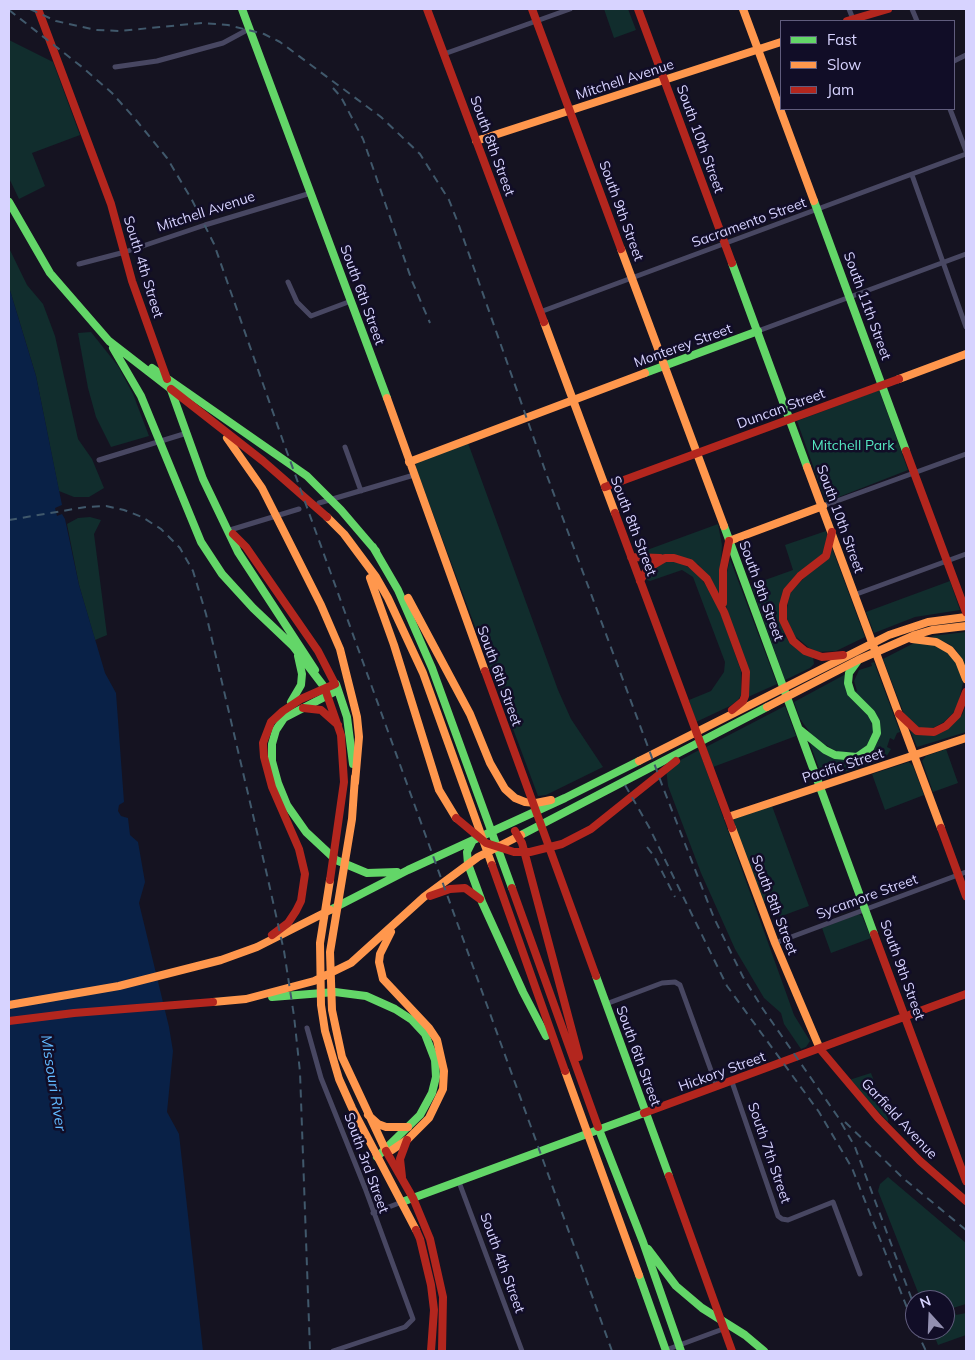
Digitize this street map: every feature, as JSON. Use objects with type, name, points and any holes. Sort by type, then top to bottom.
[{"type":"main road","name":"South 4th Street","points":[[38,9],[111,204],[132,281],[187,433],[209,491],[230,530]]},
{"type":"main road","name":"South 6th Street","points":[[242,9],[312,193],[732,1351]]},
{"type":"main road","name":"South 8th Street","points":[[427,9],[775,943],[820,1049]]},
{"type":"main road","name":"South 9th Street","points":[[532,9],[966,1182]]},
{"type":"main road","name":"South 10th Street","points":[[638,9],[914,756],[962,874],[966,896]]},
{"type":"main road","name":"South 11th Street","points":[[743,9],[780,108]]},
{"type":"main road","points":[[850,20],[888,9]]},
{"type":"main road","name":"Mitchell Avenue","points":[[476,141],[780,42]]},
{"type":"main road","name":"South 11th Street","points":[[781,110],[966,612]]},
{"type":"main road","points":[[9,201],[50,273],[109,341],[293,487],[333,524],[362,559],[388,598],[423,673],[593,1150],[661,1334],[664,1351]]},
{"type":"main road","points":[[9,201],[34,250],[69,298],[113,337],[196,400],[307,476],[341,510],[373,547],[401,586],[435,645],[499,780],[515,798],[536,803],[565,798]]},
{"type":"main road","name":"Monterey Street","points":[[409,462],[758,331]]},
{"type":"main road","points":[[109,341],[141,396],[186,512],[200,542],[222,574],[253,608],[293,646],[326,692]]},
{"type":"main road","name":"Duncan Street","points":[[605,487],[966,354]]},
{"type":"main road","points":[[196,400],[241,456],[262,488],[321,605],[340,649],[351,687],[357,717],[358,738],[352,819],[333,925],[330,981],[332,1010],[342,1057],[368,1116],[413,1198],[430,1239],[439,1268],[443,1297],[442,1351]]},
{"type":"main road","points":[[724,612],[722,581],[729,540],[823,506]]},
{"type":"main road","points":[[230,530],[246,547],[285,602],[318,651],[337,687],[348,726],[355,783]]},
{"type":"main road","points":[[230,530],[238,552],[310,659],[326,692],[338,726],[344,782],[342,807],[320,943],[321,1005],[325,1031],[339,1079],[420,1239],[428,1269],[434,1310],[431,1351]]},
{"type":"main road","points":[[832,532],[826,556],[800,576],[787,591],[783,605],[783,620],[793,641],[805,651],[830,657],[853,653]]},
{"type":"main road","points":[[373,547],[398,590],[432,668],[592,1113],[682,1351]]},
{"type":"main road","points":[[631,557],[682,560],[696,568],[712,586],[744,664],[746,690],[743,702],[713,724]]},
{"type":"main road","points":[[640,581],[648,568],[665,558]]},
{"type":"main road","points":[[362,559],[382,608],[430,764],[447,805],[456,819],[486,843],[514,852],[530,852],[552,848],[577,838],[664,769],[716,734]]},
{"type":"main road","points":[[9,1005],[119,986],[221,960],[257,947],[411,869],[565,798],[889,635],[945,619],[966,617]]},
{"type":"main road","points":[[246,998],[314,981],[351,963],[424,898],[468,864],[571,808],[858,660],[893,644],[932,630],[966,626]]},
{"type":"main road","points":[[904,640],[928,640],[944,646],[960,661],[966,679]]},
{"type":"main road","points":[[257,947],[288,923],[301,900],[304,887],[303,860],[284,807],[267,771],[263,743],[272,722],[296,697],[301,686],[301,661],[293,646]]},
{"type":"main road","points":[[799,729],[835,756],[857,757],[870,748],[876,738],[876,722],[871,712],[851,693],[848,684],[849,673],[858,660]]},
{"type":"main road","points":[[337,687],[284,718],[276,730],[272,744],[272,761],[284,807],[306,832],[336,860],[359,871],[376,874],[411,869]]},
{"type":"main road","points":[[283,711],[301,699],[326,692]]},
{"type":"main road","points":[[899,714],[916,731],[934,732],[946,726],[957,716],[966,692]]},
{"type":"main road","points":[[297,710],[308,707],[321,710],[331,717],[338,726]]},
{"type":"main road","name":"Pacific Street","points":[[728,817],[966,738]]},
{"type":"main road","points":[[506,826],[519,835],[578,1054],[583,1085]]},
{"type":"main road","points":[[472,842],[467,852],[468,864],[476,891],[523,992],[568,1080]]},
{"type":"main road","points":[[424,898],[450,888],[465,888],[476,891]]},
{"type":"main road","points":[[377,1157],[408,1139],[428,1118],[438,1103],[443,1089],[444,1071],[437,1040],[429,1028],[383,979],[379,962],[380,954],[394,926]]},
{"type":"main road","points":[[9,1022],[74,1013],[246,998],[335,992],[366,996],[395,1009],[412,1020],[425,1034],[432,1046],[436,1077],[426,1107],[386,1151]]},
{"type":"main road","name":"Hickory Street","points":[[402,1202],[732,1082],[966,994]]},
{"type":"main road","name":"Garfield Avenue","points":[[820,1049],[878,1118],[920,1161],[966,1201]]},
{"type":"main road","points":[[368,1116],[378,1124],[386,1127],[408,1127]]},
{"type":"main road","points":[[402,1177],[400,1159],[408,1139]]},
{"type":"main road","points":[[642,1242],[676,1286],[702,1308],[745,1335],[764,1351]]},
{"type":"street","points":[[444,54],[570,9]]},
{"type":"street","points":[[849,9],[850,20]]},
{"type":"street","points":[[115,67],[157,62],[223,43],[250,29]]},
{"type":"street","points":[[950,110],[966,153]]},
{"type":"street","name":"Sacramento Street","points":[[540,312],[912,175],[966,153]]},
{"type":"street","points":[[912,175],[966,327]]},
{"type":"street","name":"Mitchell Avenue","points":[[79,264],[125,252],[205,225],[312,193]]},
{"type":"street","name":"Monterey Street","points":[[758,331],[966,254]]},
{"type":"street","points":[[288,282],[296,302],[311,316],[351,301]]},
{"type":"street","points":[[99,460],[187,433]]},
{"type":"street","points":[[345,447],[361,491]]},
{"type":"street","points":[[823,506],[966,454]]},
{"type":"street","points":[[319,503],[414,476]]},
{"type":"street","points":[[230,530],[299,509]]},
{"type":"street","points":[[854,595],[966,554]]},
{"type":"street","name":"Sycamore Street","points":[[775,943],[962,874]]},
{"type":"street","points":[[606,1004],[667,982],[676,982],[685,993],[717,1087]]},
{"type":"street","name":"South 3rd Street","points":[[307,1028],[321,1078],[409,1304],[413,1319],[405,1327],[333,1351]]},
{"type":"street","name":"South 7th Street","points":[[732,1082],[778,1216],[788,1220],[833,1202],[860,1274]]},
{"type":"street","name":"South 4th Street","points":[[459,1182],[522,1351]]},
{"type":"street","name":"Hickory Street","points":[[373,1213],[402,1202]]},
{"type":"street","points":[[664,1351],[724,1329]]},
{"type":"green space","points":[[604,9],[628,9],[636,30],[614,38]]},
{"type":"green space","points":[[9,40],[53,62],[80,135],[32,153],[45,186],[19,199],[9,178]]},
{"type":"green space","points":[[9,248],[27,285],[43,304],[55,336],[78,439],[92,459],[104,488],[89,497],[74,497],[59,491],[36,376],[9,287]]},
{"type":"green space","points":[[91,332],[118,366],[133,394],[149,436],[111,447],[96,417],[88,388],[78,333]]},
{"type":"green space","name":"Mitchell Park","points":[[879,390],[908,470],[826,502],[797,421]]},
{"type":"green space","points":[[468,443],[558,690],[571,719],[603,767],[546,795],[538,796],[416,468],[416,464],[420,461]]},
{"type":"green space","points":[[90,517],[101,520],[94,534],[107,635],[95,640],[79,585],[67,524],[78,518]]},
{"type":"green space","points":[[718,524],[722,545],[719,595],[698,564],[636,554]]},
{"type":"green space","points":[[826,531],[828,539],[825,553],[795,576],[780,618],[813,657],[814,664],[810,668],[785,680],[751,585],[793,570],[785,545]]},
{"type":"green space","points":[[832,548],[865,637],[836,651],[818,652],[809,648],[793,634],[786,616],[789,594]]},
{"type":"green space","points":[[730,559],[777,684],[748,697],[725,601],[726,577]]},
{"type":"green space","points":[[662,561],[678,562],[696,571],[716,600],[741,671],[741,695],[738,700],[730,706],[696,722],[689,700],[711,691],[724,672],[725,662],[693,577],[682,570],[650,581],[647,580],[647,576]]},
{"type":"green space","points":[[950,581],[960,610],[915,617],[874,633],[866,612]]},
{"type":"green space","points":[[966,632],[966,667],[956,650],[949,644],[931,636]]},
{"type":"green space","points":[[916,642],[935,645],[954,657],[963,683],[957,709],[944,722],[933,728],[918,728],[904,714],[883,659]]},
{"type":"green space","points":[[874,662],[900,732],[897,733],[894,740],[890,738],[887,747],[891,749],[885,759],[823,779],[810,744],[859,759],[880,732],[855,692],[857,691],[854,681],[859,670],[872,666],[871,663]]},
{"type":"green space","points":[[846,674],[871,719],[874,733],[868,746],[856,753],[841,754],[814,738],[800,719],[794,702]]},
{"type":"green space","points":[[966,705],[966,732],[917,747],[910,730],[919,735],[962,715]]},
{"type":"green space","points":[[785,706],[796,736],[713,767],[706,747]]},
{"type":"green space","points":[[946,749],[958,783],[933,792],[922,761],[926,756]]},
{"type":"green space","points":[[699,750],[794,1015],[810,1041],[806,1047],[801,1049],[784,1024],[781,1013],[764,998],[735,949],[701,873],[668,786],[666,768]]},
{"type":"green space","points":[[909,762],[913,766],[924,795],[885,810],[872,774]]},
{"type":"green space","points":[[772,806],[809,906],[779,917],[772,899],[762,902],[733,822],[735,818]]},
{"type":"green space","points":[[859,914],[862,916],[871,938],[831,953],[822,928]]},
{"type":"green space","points":[[871,1073],[888,1119],[888,1122],[849,1080]]},
{"type":"green space","points":[[888,1177],[966,1243],[966,1304],[955,1307],[955,1290],[917,1290],[878,1191],[880,1184]]},
{"type":"green space","points":[[955,1313],[956,1315],[966,1313],[966,1335],[955,1339]]},
{"type":"green space","points":[[936,1340],[952,1340],[938,1345]]},
{"type":"water","name":"Missouri River","points":[[9,287],[36,376],[62,505],[55,508],[57,516],[62,514],[65,519],[79,585],[105,673],[116,693],[124,802],[119,805],[118,811],[121,816],[128,818],[130,835],[138,842],[145,882],[139,903],[173,1051],[167,1112],[179,1134],[203,1351],[9,1351]]},
{"type":"railway","points":[[30,9],[56,21],[96,30],[119,31],[202,23],[228,25],[264,34],[280,42],[381,117],[420,154],[449,200],[458,223],[546,473],[664,790],[714,918],[743,977],[838,1117],[855,1147],[908,1290]]},
{"type":"railway","points":[[9,10],[82,67],[112,93],[136,120],[167,158],[192,200],[214,244],[283,441],[612,1351]]},
{"type":"railway","points":[[333,88],[341,97],[363,139],[412,281],[430,323]]},
{"type":"railway","points":[[9,520],[86,507],[106,506],[124,510],[142,517],[161,529],[180,548],[193,571],[206,614],[267,875],[284,951],[294,1016],[300,1072],[310,1351]]},
{"type":"railway","points":[[625,785],[649,827],[727,986],[819,1112],[852,1168],[905,1303]]},
{"type":"railway","points":[[647,847],[654,856],[675,897]]},
{"type":"railway","points":[[845,1122],[903,1178],[966,1230]]},
{"type":"railway","points":[[921,1340],[926,1351]]},
{"type":"traffic: fast","points":[[242,9],[387,398]]},
{"type":"traffic: fast","points":[[814,201],[906,451]]},
{"type":"traffic: fast","points":[[9,202],[50,273],[109,341],[171,389]]},
{"type":"traffic: fast","points":[[732,263],[807,467]]},
{"type":"traffic: fast","points":[[645,373],[758,331]]},
{"type":"traffic: fast","points":[[113,348],[141,396],[201,542],[222,574],[253,608],[293,646],[325,688]]},
{"type":"traffic: fast","points":[[152,368],[307,476],[341,510],[376,551]]},
{"type":"traffic: fast","points":[[171,390],[203,479],[238,552],[315,670]]},
{"type":"traffic: fast","points":[[724,526],[874,934]]},
{"type":"traffic: fast","points":[[373,547],[398,590],[432,668],[512,888]]},
{"type":"traffic: fast","points":[[291,702],[301,685],[302,674],[298,656]]},
{"type":"traffic: fast","points":[[799,729],[825,750],[835,755],[857,757],[870,748],[877,733],[876,722],[871,713],[851,693],[848,683],[849,673],[857,662]]},
{"type":"traffic: fast","points":[[336,684],[347,717],[353,764]]},
{"type":"traffic: fast","points":[[338,690],[284,718],[276,730],[272,744],[272,761],[278,783],[287,805],[306,832],[336,860],[367,873],[397,872]]},
{"type":"traffic: fast","points":[[521,835],[767,707]]},
{"type":"traffic: fast","points":[[330,910],[408,870],[565,798],[639,761]]},
{"type":"traffic: fast","points":[[472,842],[467,852],[468,864],[482,902],[523,992],[546,1036]]},
{"type":"traffic: fast","points":[[596,976],[669,1176]]},
{"type":"traffic: fast","points":[[272,997],[335,992],[366,996],[395,1009],[412,1020],[425,1034],[435,1060],[436,1077],[432,1093],[420,1115],[377,1157]]},
{"type":"traffic: fast","points":[[402,1202],[644,1113]]},
{"type":"traffic: fast","points":[[598,1127],[643,1242],[681,1351]]},
{"type":"traffic: fast","points":[[648,1249],[676,1286],[702,1308],[745,1335],[764,1351]]},
{"type":"traffic: fast","points":[[639,1275],[666,1351]]},
{"type":"traffic: slow","points":[[743,9],[780,109]]},
{"type":"traffic: slow","points":[[476,141],[780,42]]},
{"type":"traffic: slow","points":[[780,110],[814,201]]},
{"type":"traffic: slow","points":[[621,249],[724,526]]},
{"type":"traffic: slow","points":[[544,322],[615,513]]},
{"type":"traffic: slow","points":[[899,379],[966,354]]},
{"type":"traffic: slow","points":[[409,462],[645,373]]},
{"type":"traffic: slow","points":[[387,398],[485,671]]},
{"type":"traffic: slow","points":[[227,438],[262,488],[321,605],[340,649],[357,717],[359,737],[355,783]]},
{"type":"traffic: slow","points":[[807,467],[941,828]]},
{"type":"traffic: slow","points":[[729,541],[823,506]]},
{"type":"traffic: slow","points":[[327,517],[344,534],[376,577],[388,598],[423,673],[492,865]]},
{"type":"traffic: slow","points":[[370,578],[394,645],[439,790],[456,818]]},
{"type":"traffic: slow","points":[[408,598],[470,714],[490,763],[505,789],[515,798],[525,802],[536,803],[551,800]]},
{"type":"traffic: slow","points":[[639,761],[889,635],[928,622],[966,617]]},
{"type":"traffic: slow","points":[[767,707],[858,660],[915,635],[932,630],[966,626]]},
{"type":"traffic: slow","points":[[912,639],[936,642],[950,650],[959,661],[966,679]]},
{"type":"traffic: slow","points":[[728,817],[966,738]]},
{"type":"traffic: slow","points":[[355,777],[352,819],[330,952],[332,1010],[342,1057],[386,1151]]},
{"type":"traffic: slow","points":[[732,828],[775,943],[820,1049]]},
{"type":"traffic: slow","points":[[213,1002],[246,999],[314,981],[351,963],[424,897],[478,857],[521,835]]},
{"type":"traffic: slow","points":[[330,880],[320,943],[321,1005],[325,1031],[339,1079],[352,1108],[416,1230]]},
{"type":"traffic: slow","points":[[9,1005],[119,986],[221,960],[257,947],[330,910]]},
{"type":"traffic: slow","points":[[391,932],[380,954],[379,962],[383,979],[429,1028],[437,1040],[444,1071],[443,1089],[429,1118],[408,1139],[392,1150]]},
{"type":"traffic: slow","points":[[565,1071],[639,1275]]},
{"type":"traffic: slow","points":[[368,1115],[378,1124],[386,1127],[408,1127]]},
{"type":"traffic: jam","points":[[38,9],[111,204],[132,281],[167,379]]},
{"type":"traffic: jam","points":[[427,9],[544,322]]},
{"type":"traffic: jam","points":[[532,9],[621,249]]},
{"type":"traffic: jam","points":[[638,9],[732,263]]},
{"type":"traffic: jam","points":[[850,20],[888,9]]},
{"type":"traffic: jam","points":[[605,487],[899,379]]},
{"type":"traffic: jam","points":[[171,389],[263,461],[327,517]]},
{"type":"traffic: jam","points":[[906,451],[966,612]]},
{"type":"traffic: jam","points":[[615,513],[732,828]]},
{"type":"traffic: jam","points":[[832,532],[826,556],[800,576],[787,591],[783,605],[783,620],[793,641],[805,651],[822,657],[843,655]]},
{"type":"traffic: jam","points":[[233,534],[246,547],[318,651],[335,684]]},
{"type":"traffic: jam","points":[[723,603],[723,570],[729,541]]},
{"type":"traffic: jam","points":[[631,557],[660,558]]},
{"type":"traffic: jam","points":[[640,581],[648,568],[665,558],[674,558],[690,563],[707,579],[724,612],[746,672],[745,696],[743,701],[732,710]]},
{"type":"traffic: jam","points":[[485,671],[596,976]]},
{"type":"traffic: jam","points":[[272,935],[288,923],[296,911],[301,901],[305,874],[299,849],[272,787],[264,757],[263,743],[271,722],[283,711],[301,699],[335,684]]},
{"type":"traffic: jam","points":[[325,689],[341,735],[344,782],[330,880]]},
{"type":"traffic: jam","points":[[899,714],[917,731],[934,732],[946,726],[957,715],[966,692]]},
{"type":"traffic: jam","points":[[303,708],[321,710],[338,725]]},
{"type":"traffic: jam","points":[[456,818],[486,843],[514,852],[530,852],[562,844],[591,829],[676,761]]},
{"type":"traffic: jam","points":[[941,828],[966,896]]},
{"type":"traffic: jam","points":[[515,831],[522,843],[579,1057]]},
{"type":"traffic: jam","points":[[492,865],[565,1071]]},
{"type":"traffic: jam","points":[[430,896],[450,889],[465,888],[480,899]]},
{"type":"traffic: jam","points":[[512,888],[598,1127]]},
{"type":"traffic: jam","points":[[874,934],[966,1181]]},
{"type":"traffic: jam","points":[[644,1113],[966,994]]},
{"type":"traffic: jam","points":[[9,1021],[74,1013],[213,1002]]},
{"type":"traffic: jam","points":[[820,1049],[878,1118],[920,1161],[966,1201]]},
{"type":"traffic: jam","points":[[402,1177],[400,1159],[407,1140]]},
{"type":"traffic: jam","points":[[386,1151],[413,1198],[430,1239],[443,1297],[442,1351]]},
{"type":"traffic: jam","points":[[669,1176],[732,1351]]},
{"type":"traffic: jam","points":[[416,1230],[431,1285],[434,1310],[431,1351]]}]
